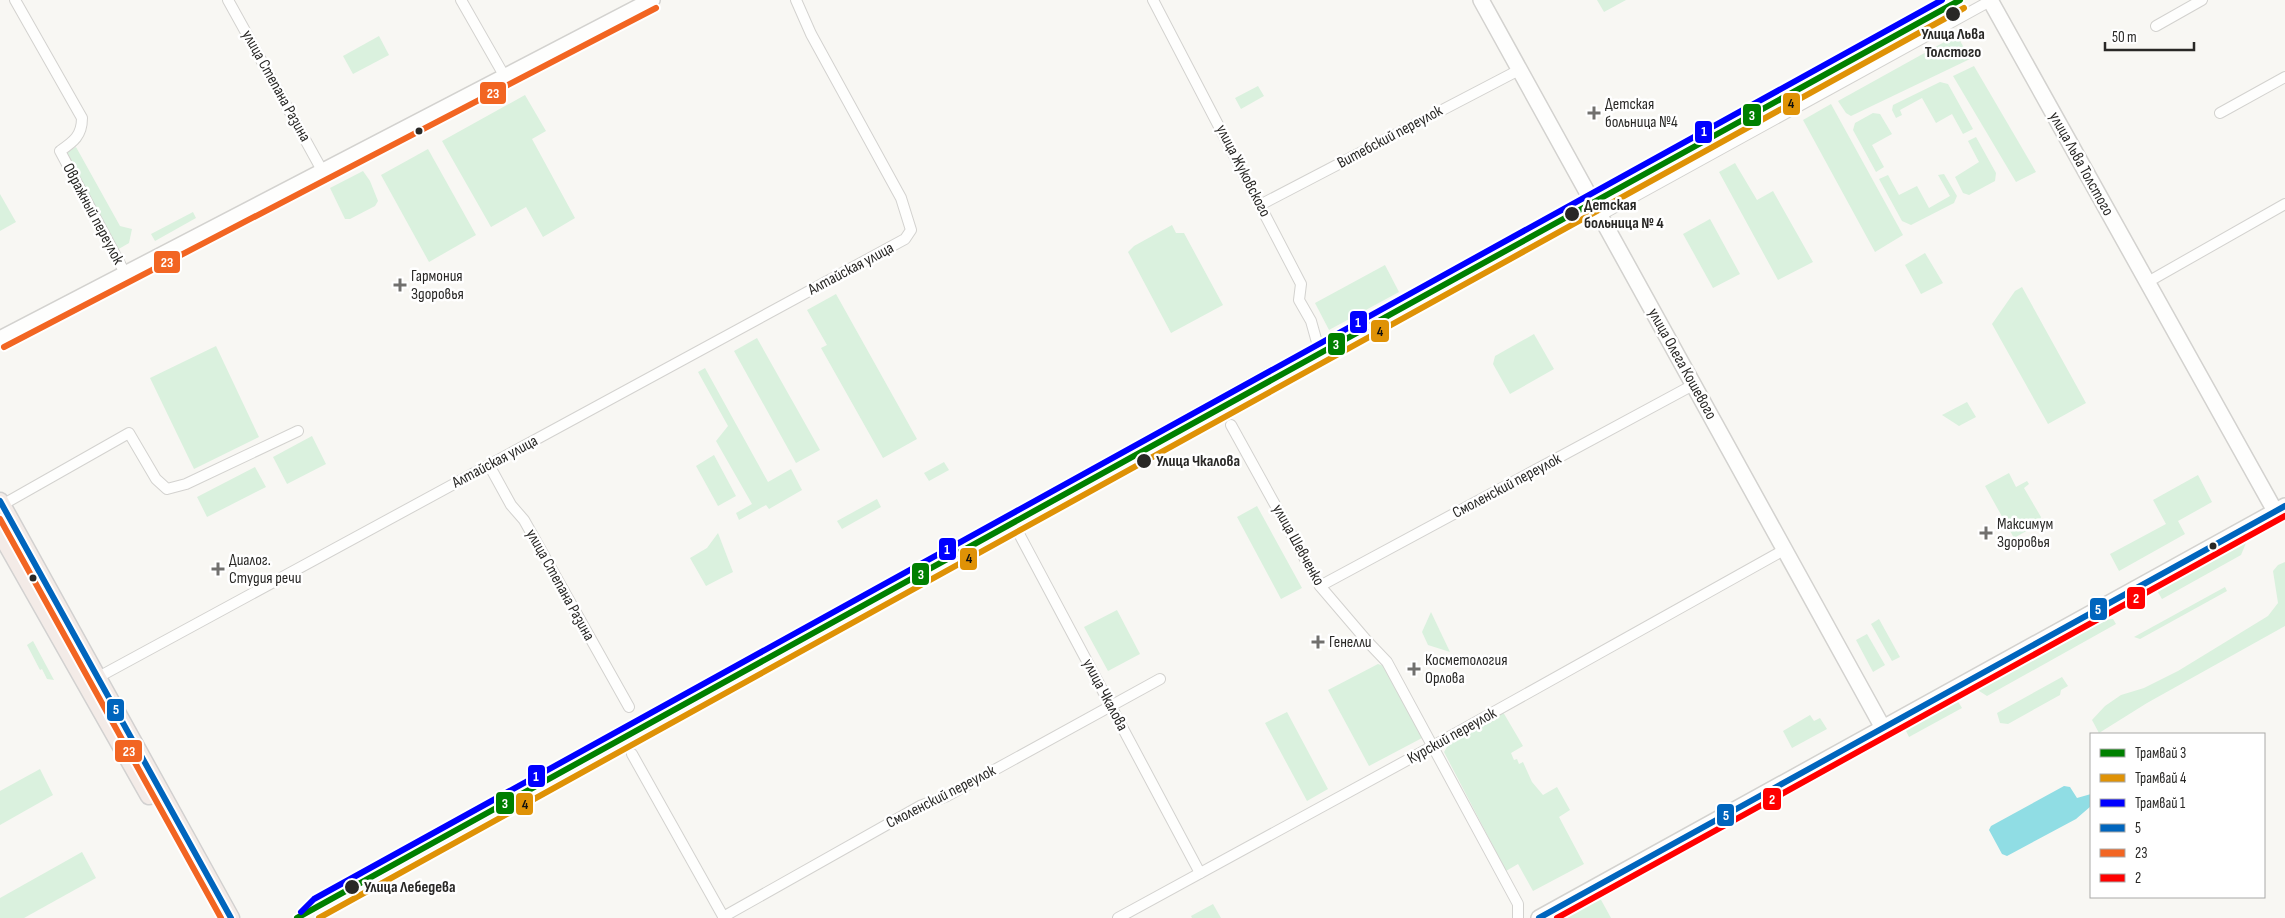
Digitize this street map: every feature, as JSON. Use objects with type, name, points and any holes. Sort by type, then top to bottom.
[{"type":"main road","points":[[0,339],[652,0]]},
{"type":"main road","name":"улица Олега Кошевого","points":[[1481,0],[1883,728]]},
{"type":"main road","name":"улица Льва Толстого","points":[[1990,0],[2146,283],[2280,508]]},
{"type":"main road","points":[[1,503],[91,681],[218,918]]},
{"type":"main road","points":[[1538,918],[2280,508]]},
{"type":"main road","points":[[0,533],[91,681],[231,918]]},
{"type":"street","name":"Овражный переулок","points":[[15,0],[82,118],[82,130],[76,140],[60,151],[126,275]]},
{"type":"street","name":"улица Степана Разина","points":[[228,0],[323,172]]},
{"type":"street","points":[[461,0],[505,77]]},
{"type":"street","name":"Алтайская улица","points":[[91,681],[905,239],[911,230],[901,198],[811,34],[796,0]]},
{"type":"street","name":"улица Жуковского","points":[[1153,0],[1301,284],[1300,300],[1311,321],[1318,346]]},
{"type":"street","points":[[1599,216],[1990,0]]},
{"type":"street","points":[[2156,26],[2202,0]]},
{"type":"street","name":"Витебский переулок","points":[[1260,205],[1519,70]]},
{"type":"street","points":[[2220,113],[2285,77]]},
{"type":"street","points":[[401,854],[1318,346],[1590,198]]},
{"type":"street","points":[[2146,283],[2284,206]]},
{"type":"street","name":"Смоленский переулок","points":[[1320,586],[1693,385]]},
{"type":"street","name":"улица Шевченко","points":[[1231,424],[1320,586],[1366,641],[1387,662],[1518,904],[1518,918]]},
{"type":"street","points":[[1,503],[129,433],[156,479],[167,489],[186,484],[298,431]]},
{"type":"street","name":"улица Степана Разина","points":[[489,465],[511,504],[524,520],[629,707]]},
{"type":"street","name":"улица Чкалова","points":[[1010,517],[1200,873]]},
{"type":"street","name":"Курский переулок","points":[[1118,918],[1433,746],[1784,550]]},
{"type":"street","name":"Смоленский переулок","points":[[724,918],[914,809],[948,796],[1160,679]]},
{"type":"street","points":[[632,754],[724,918]]},
{"type":"green space","points":[[1597,0],[1626,0],[1604,12]]},
{"type":"green space","points":[[1957,35],[1970,59],[1851,116],[1846,113],[1838,101]]},
{"type":"green space","points":[[379,36],[389,55],[353,74],[343,56]]},
{"type":"green space","points":[[1974,66],[2036,172],[2016,182],[1953,76]]},
{"type":"green space","points":[[1940,82],[1948,84],[1973,129],[1963,134],[1952,114],[1936,123],[1922,98],[1900,110],[1902,115],[1896,118],[1892,110],[1893,105]]},
{"type":"green space","points":[[1258,86],[1264,96],[1241,109],[1235,98]]},
{"type":"green space","points":[[525,95],[546,131],[532,139],[575,218],[543,237],[526,207],[491,227],[442,141]]},
{"type":"green space","points":[[1831,104],[1903,235],[1875,252],[1803,120]]},
{"type":"green space","points":[[1873,113],[1880,114],[1892,134],[1872,145],[1884,167],[1876,172],[1853,130],[1855,123]]},
{"type":"green space","points":[[1976,137],[1996,173],[1995,181],[1969,195],[1963,193],[1955,177],[1979,162],[1968,141]]},
{"type":"green space","points":[[76,147],[120,226],[132,229],[129,243],[117,250],[63,154]]},
{"type":"green space","points":[[428,149],[476,235],[429,262],[381,175]]},
{"type":"green space","points":[[1735,163],[1757,200],[1773,191],[1813,262],[1778,280],[1719,172]]},
{"type":"green space","points":[[363,171],[370,181],[378,201],[375,206],[350,219],[345,219],[330,188]]},
{"type":"green space","points":[[1944,174],[1957,196],[1954,203],[1911,225],[1902,221],[1879,179],[1888,175],[1899,195],[1917,186],[1929,208],[1950,196],[1938,175]]},
{"type":"green space","points":[[0,194],[16,222],[0,231]]},
{"type":"green space","points":[[193,212],[196,218],[155,241],[151,234]]},
{"type":"green space","points":[[1710,219],[1740,274],[1713,288],[1683,234]]},
{"type":"green space","points":[[1172,225],[1176,233],[1184,233],[1223,305],[1171,333],[1128,252],[1134,246]]},
{"type":"green space","points":[[1925,253],[1943,283],[1921,294],[1905,265]]},
{"type":"green space","points":[[1385,265],[1399,292],[1329,330],[1315,303]]},
{"type":"green space","points":[[2022,287],[2086,403],[2048,424],[1992,324],[2015,291]]},
{"type":"green space","points":[[836,294],[917,439],[883,458],[821,348],[827,345],[807,310]]},
{"type":"green space","points":[[1534,334],[1554,369],[1510,394],[1493,364],[1495,356]]},
{"type":"green space","points":[[757,338],[820,450],[796,463],[734,351]]},
{"type":"green space","points":[[216,346],[259,437],[194,469],[150,378]]},
{"type":"green space","points":[[705,368],[768,482],[791,469],[802,490],[769,509],[766,505],[739,520],[736,513],[752,504],[716,441],[728,426],[698,372]]},
{"type":"green space","points":[[1967,402],[1976,417],[1959,426],[1942,415]]},
{"type":"green space","points":[[312,436],[326,464],[287,484],[273,457]]},
{"type":"green space","points":[[714,455],[736,496],[718,506],[696,466]]},
{"type":"green space","points":[[944,462],[949,470],[929,481],[924,473]]},
{"type":"green space","points":[[255,467],[266,487],[207,517],[197,497]]},
{"type":"green space","points":[[2009,473],[2016,487],[2027,481],[2029,484],[2024,488],[2041,517],[2039,524],[2014,538],[1985,486]]},
{"type":"green space","points":[[2198,475],[2212,502],[2178,521],[2185,534],[2119,571],[2110,554],[2166,524],[2153,500]]},
{"type":"green space","points":[[877,499],[881,507],[842,529],[837,521]]},
{"type":"green space","points":[[1257,506],[1302,588],[1281,599],[1237,517]]},
{"type":"green space","points":[[718,533],[733,572],[706,586],[690,558],[707,548]]},
{"type":"green space","points":[[2248,538],[2241,555],[2162,599],[2156,589]]},
{"type":"green space","points":[[2285,562],[2285,626],[2147,703],[2099,733],[2092,720],[2105,706],[2121,695],[2144,688],[2178,671],[2268,616],[2278,603],[2273,571],[2278,565]]},
{"type":"green space","points":[[2225,587],[2227,591],[2140,639],[2134,637]]},
{"type":"green space","points":[[1117,610],[1140,654],[1108,671],[1084,627]]},
{"type":"green space","points":[[1431,612],[1450,652],[1428,645],[1422,632]]},
{"type":"green space","points":[[1879,619],[1900,657],[1892,661],[1871,624]]},
{"type":"green space","points":[[2113,619],[2116,624],[1987,696],[1976,689],[2100,620]]},
{"type":"green space","points":[[1867,634],[1885,665],[1873,672],[1856,640]]},
{"type":"green space","points":[[33,641],[54,680],[47,679],[42,669],[40,670],[27,645]]},
{"type":"green space","points":[[1378,664],[1384,666],[1422,738],[1369,766],[1328,690]]},
{"type":"green space","points":[[2062,677],[2068,686],[2061,690],[2060,695],[2008,724],[2000,723],[1997,713]]},
{"type":"green space","points":[[1957,700],[1962,708],[1909,737],[1905,729]]},
{"type":"green space","points":[[1287,712],[1328,789],[1307,801],[1265,723]]},
{"type":"green space","points":[[1503,712],[1523,746],[1511,753],[1514,760],[1517,759],[1519,764],[1523,762],[1532,782],[1543,795],[1557,787],[1570,810],[1559,817],[1584,864],[1533,891],[1518,864],[1506,871],[1444,752],[1450,742]]},
{"type":"green space","points":[[1810,715],[1814,721],[1820,718],[1827,729],[1792,748],[1783,731]]},
{"type":"green space","points":[[40,769],[53,795],[0,825],[0,791]]},
{"type":"green space","points":[[82,852],[96,878],[24,918],[0,918],[0,898]]},
{"type":"green space","points":[[1600,898],[1611,918],[1563,918]]},
{"type":"green space","points":[[1213,904],[1221,918],[1192,918],[1191,916]]},
{"type":"water","points":[[2064,786],[2070,787],[2077,798],[2090,794],[2090,807],[2076,819],[2007,856],[2002,854],[1989,830],[1991,826]]},
{"type":"tram line","name":"1","points":[[301,912],[314,899],[1942,0]]},
{"type":"tram line","name":"3","points":[[297,918],[1960,0]]},
{"type":"tram line","name":"4","points":[[319,918],[1964,8]]},
{"type":"transit line","name":"23","points":[[4,347],[656,8]]},
{"type":"transit line","name":"5","points":[[0,501],[231,918]]},
{"type":"transit line","name":"5","points":[[1539,918],[2285,506]]},
{"type":"transit line","name":"2","points":[[1557,918],[2285,516]]},
{"type":"transit line","name":"23","points":[[0,519],[221,918]]},
{"type":"place","name":"Улица Льва Толстого","points":[[1953,14]]},
{"type":"place","name":"Детская больница №4","points":[[1594,113]]},
{"type":"place","name":"Детская больница № 4","points":[[1572,214]]},
{"type":"place","name":"Гармония Здоровья","points":[[400,285]]},
{"type":"place","name":"Улица Чкалова","points":[[1144,461]]},
{"type":"place","name":"Максимум Здоровья","points":[[1986,533]]},
{"type":"place","name":"Диалог. Студия речи","points":[[218,569]]},
{"type":"place","name":"Генелли","points":[[1318,642]]},
{"type":"place","name":"Косметология Орлова","points":[[1414,669]]},
{"type":"place","name":"Улица Лебедева","points":[[352,887]]}]
